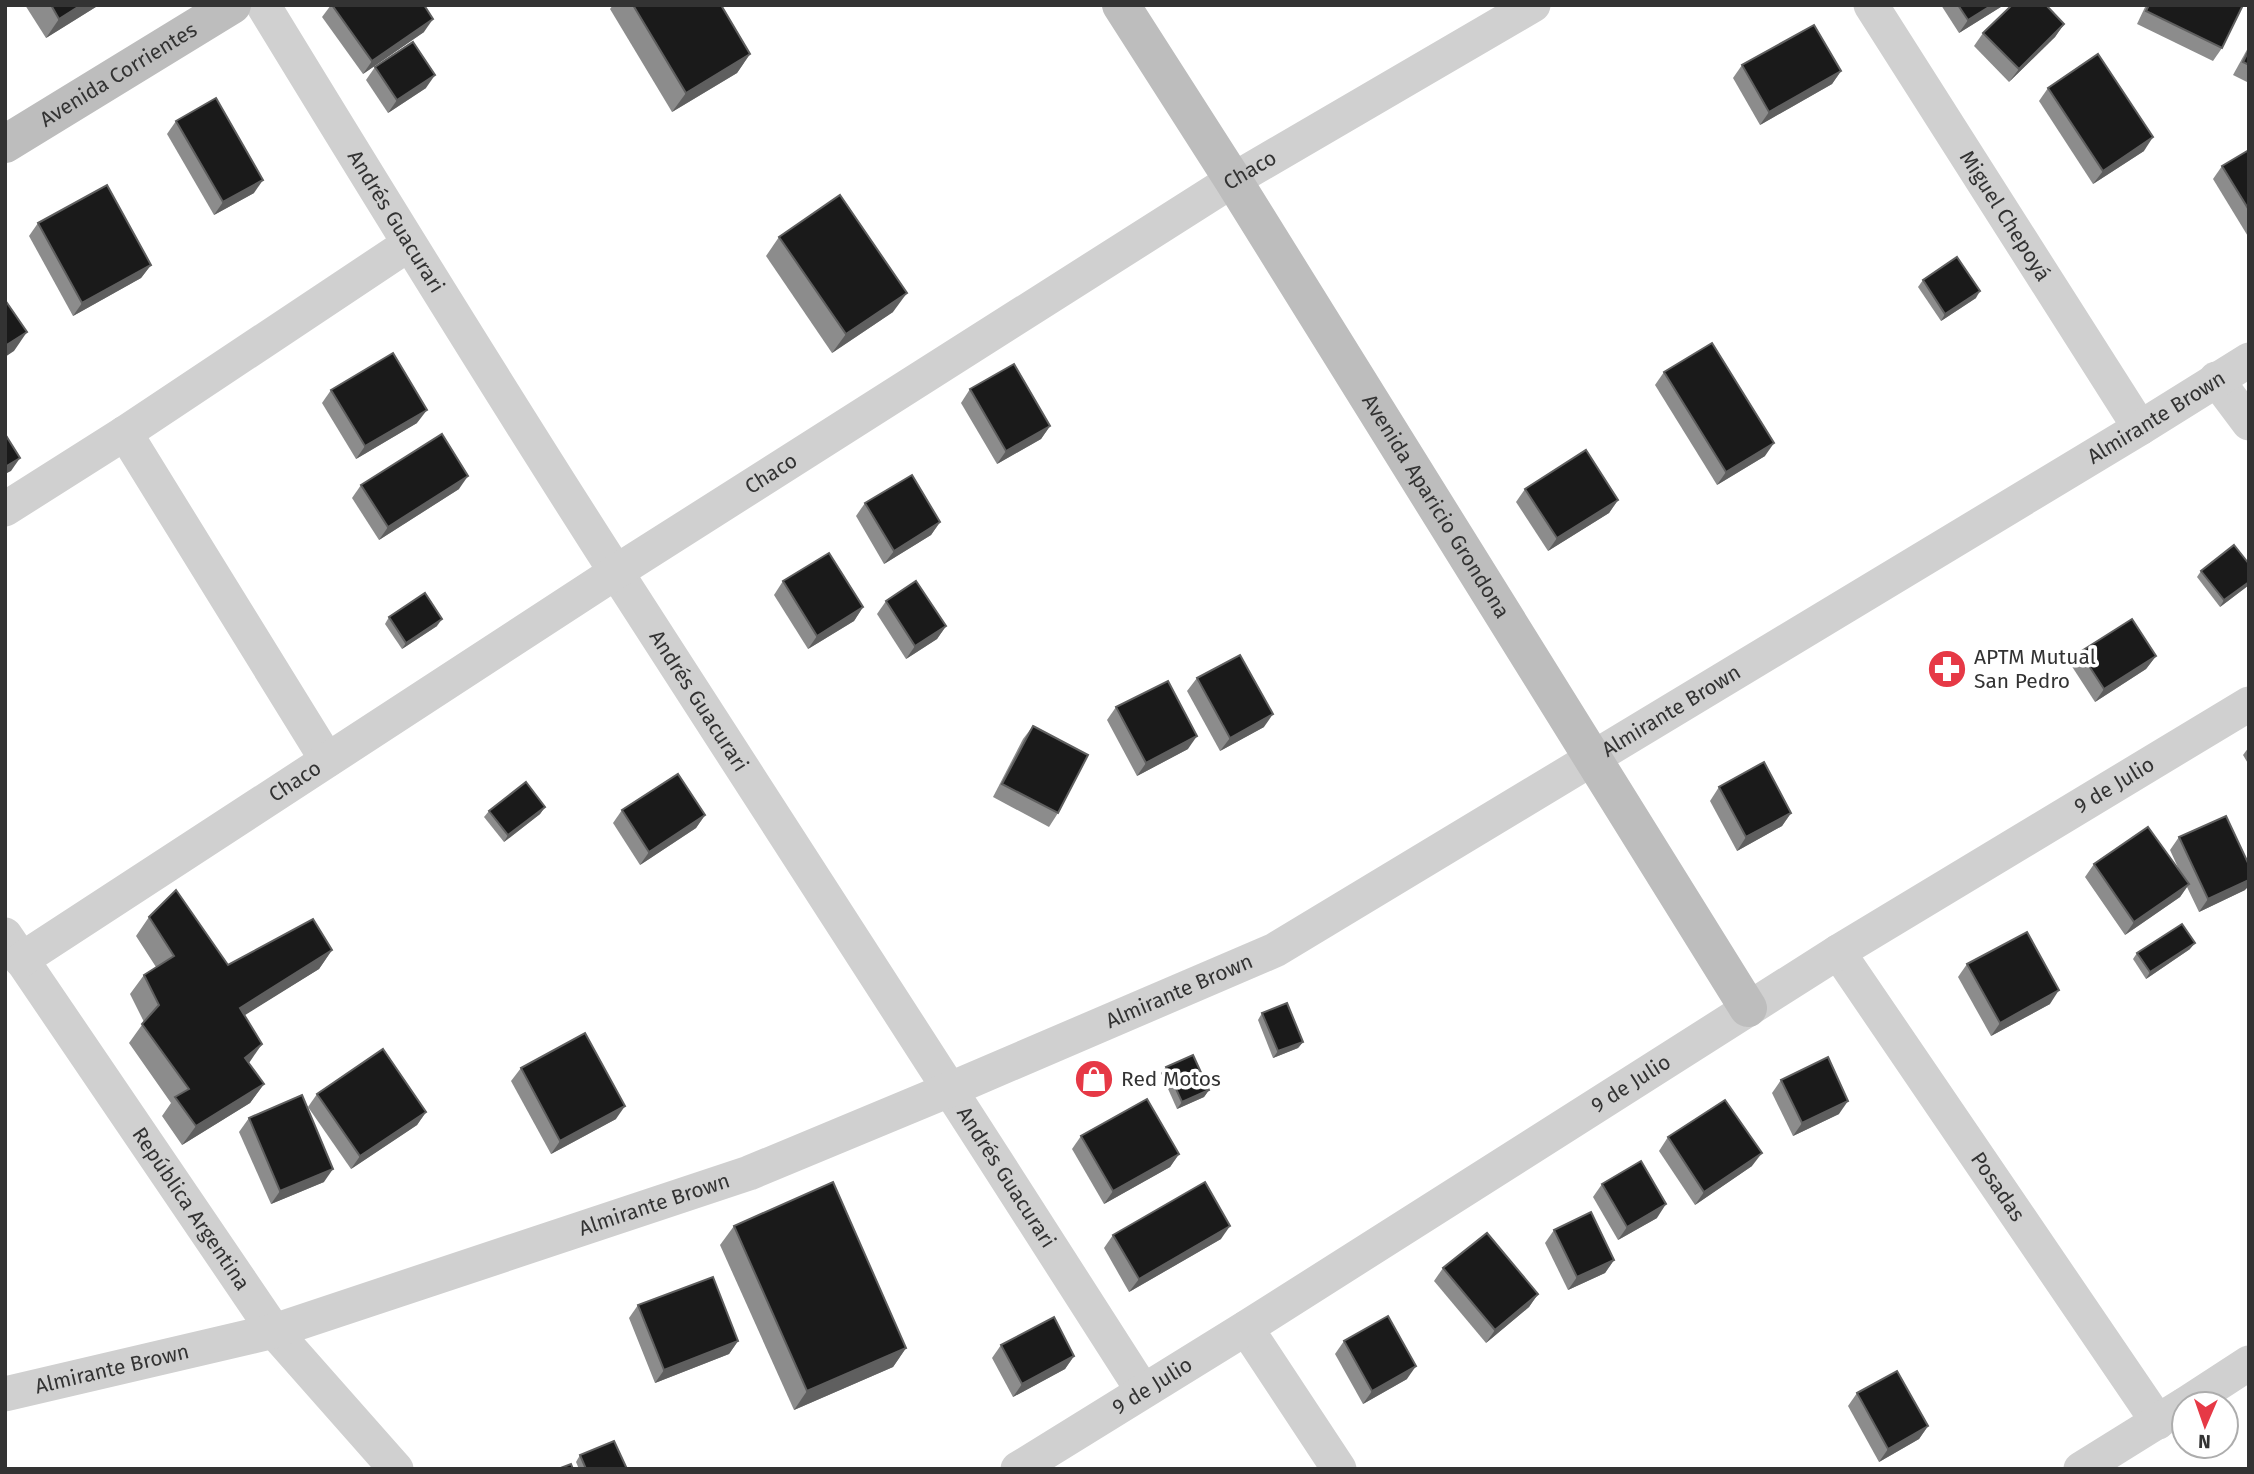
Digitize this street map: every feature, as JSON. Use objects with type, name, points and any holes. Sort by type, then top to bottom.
[{"type":"main road","name":"Avenida Corrientes","points":[[5,144],[232,5]]},
{"type":"main road","name":"Avenida Aparicio Grondona","points":[[1121,5],[1233,180],[1748,1008]]},
{"type":"street","name":"Andrés Guacurari","points":[[263,5],[409,244],[616,572],[1143,1391]]},
{"type":"street","name":"Chaco","points":[[13,947],[327,760],[616,572],[1233,180],[1533,5]]},
{"type":"street","name":"Miguel Chepoyá","points":[[1871,5],[2140,428]]},
{"type":"street","points":[[5,509],[409,244]]},
{"type":"street","name":"Almirante Brown","points":[[5,1394],[274,1331],[749,1173],[1275,950],[2249,360]]},
{"type":"street","points":[[2216,379],[2249,423]]},
{"type":"street","points":[[125,432],[327,760]]},
{"type":"street","name":"9 de Julio","points":[[1018,1469],[1246,1328],[1838,952],[2249,704]]},
{"type":"street","name":"República Argentina","points":[[13,947],[274,1331],[396,1469]]},
{"type":"street","name":"Posadas","points":[[1838,952],[2170,1402]]},
{"type":"street","points":[[1246,1328],[1339,1469]]},
{"type":"street","points":[[2207,1390],[2249,1363]]},
{"type":"street","points":[[2081,1469],[2170,1414]]},
{"type":"building","points":[[51,5],[81,5],[59,19]]},
{"type":"building","points":[[332,5],[424,5],[433,19],[372,61]]},
{"type":"building","points":[[633,5],[721,5],[750,54],[686,93]]},
{"type":"building","points":[[1958,5],[1992,5],[1968,20]]},
{"type":"building","points":[[2012,5],[2046,5],[2064,24],[2019,69],[1983,33]]},
{"type":"building","points":[[2149,5],[2243,5],[2222,48],[2146,11]]},
{"type":"building","points":[[1814,25],[1841,71],[1769,112],[1742,65]]},
{"type":"building","points":[[413,42],[435,75],[397,100],[375,67]]},
{"type":"building","points":[[2249,50],[2249,65],[2243,62]]},
{"type":"building","points":[[2098,54],[2153,137],[2103,171],[2048,88]]},
{"type":"building","points":[[216,98],[263,180],[223,202],[176,121]]},
{"type":"building","points":[[2249,150],[2249,210],[2222,166]]},
{"type":"building","points":[[107,185],[151,265],[82,303],[38,223]]},
{"type":"building","points":[[840,195],[907,293],[846,334],[779,237]]},
{"type":"building","points":[[1957,257],[1980,291],[1945,314],[1923,280]]},
{"type":"building","points":[[5,300],[27,332],[5,346]]},
{"type":"building","points":[[1712,343],[1774,443],[1726,472],[1664,372]]},
{"type":"building","points":[[393,353],[427,410],[365,446],[331,390]]},
{"type":"building","points":[[1014,364],[1050,426],[1006,451],[970,389]]},
{"type":"building","points":[[5,434],[20,458],[5,467]]},
{"type":"building","points":[[442,434],[468,476],[388,527],[361,485]]},
{"type":"building","points":[[1586,450],[1618,500],[1557,538],[1525,489]]},
{"type":"building","points":[[912,475],[940,522],[894,551],[865,503]]},
{"type":"building","points":[[2234,545],[2249,564],[2249,582],[2224,600],[2201,571]]},
{"type":"building","points":[[829,553],[863,607],[817,636],[783,581]]},
{"type":"building","points":[[916,581],[946,626],[915,646],[886,601]]},
{"type":"building","points":[[425,593],[442,619],[406,643],[389,617]]},
{"type":"building","points":[[2132,619],[2156,656],[2104,689],[2080,652]]},
{"type":"building","points":[[1240,655],[1273,714],[1230,738],[1197,678]]},
{"type":"building","points":[[1168,681],[1197,736],[1146,763],[1116,707]]},
{"type":"building","points":[[1033,726],[1088,755],[1058,813],[1002,784]]},
{"type":"building","points":[[1764,762],[1791,813],[1746,837],[1719,787]]},
{"type":"building","points":[[678,774],[705,815],[649,852],[622,810]]},
{"type":"building","points":[[526,782],[545,807],[508,835],[489,811]]},
{"type":"building","points":[[2226,816],[2249,865],[2249,880],[2208,899],[2179,837]]},
{"type":"building","points":[[2148,827],[2189,884],[2134,922],[2094,864]]},
{"type":"building","points":[[176,890],[228,965],[313,919],[332,950],[240,1008],[262,1044],[245,1058],[264,1084],[196,1126],[175,1097],[189,1089],[142,1024],[159,1005],[144,975],[174,956],[149,917]]},
{"type":"building","points":[[2182,924],[2195,943],[2150,972],[2137,953]]},
{"type":"building","points":[[2027,932],[2059,990],[2000,1023],[1967,964]]},
{"type":"building","points":[[1287,1003],[1303,1042],[1278,1051],[1262,1013]]},
{"type":"building","points":[[585,1033],[625,1106],[560,1141],[521,1068]]},
{"type":"building","points":[[383,1049],[426,1112],[360,1156],[317,1094]]},
{"type":"building","points":[[1193,1055],[1209,1090],[1182,1102],[1166,1067]]},
{"type":"building","points":[[1828,1057],[1848,1101],[1802,1123],[1781,1080]]},
{"type":"building","points":[[302,1095],[333,1169],[280,1191],[249,1118]]},
{"type":"building","points":[[1147,1099],[1179,1154],[1113,1191],[1081,1136]]},
{"type":"building","points":[[1725,1100],[1762,1153],[1704,1192],[1668,1137]]},
{"type":"building","points":[[1641,1161],[1666,1204],[1627,1227],[1602,1184]]},
{"type":"building","points":[[833,1182],[906,1348],[807,1391],[734,1226]]},
{"type":"building","points":[[1205,1182],[1230,1226],[1139,1279],[1113,1235]]},
{"type":"building","points":[[1591,1212],[1614,1260],[1577,1277],[1554,1230]]},
{"type":"building","points":[[1487,1233],[1538,1294],[1495,1330],[1443,1268]]},
{"type":"building","points":[[713,1277],[738,1341],[664,1370],[638,1305]]},
{"type":"building","points":[[1388,1316],[1416,1366],[1372,1391],[1344,1341]]},
{"type":"building","points":[[1054,1317],[1074,1356],[1022,1384],[1001,1345]]},
{"type":"building","points":[[1897,1371],[1928,1426],[1888,1449],[1857,1393]]},
{"type":"building","points":[[614,1441],[627,1469],[586,1469],[580,1455]]},
{"type":"building","points":[[571,1464],[573,1469],[558,1469]]},
{"type":"place","name":"APTM Mutual San Pedro","points":[[1947,669]]},
{"type":"place","name":"Red Motos","points":[[1094,1079]]}]
